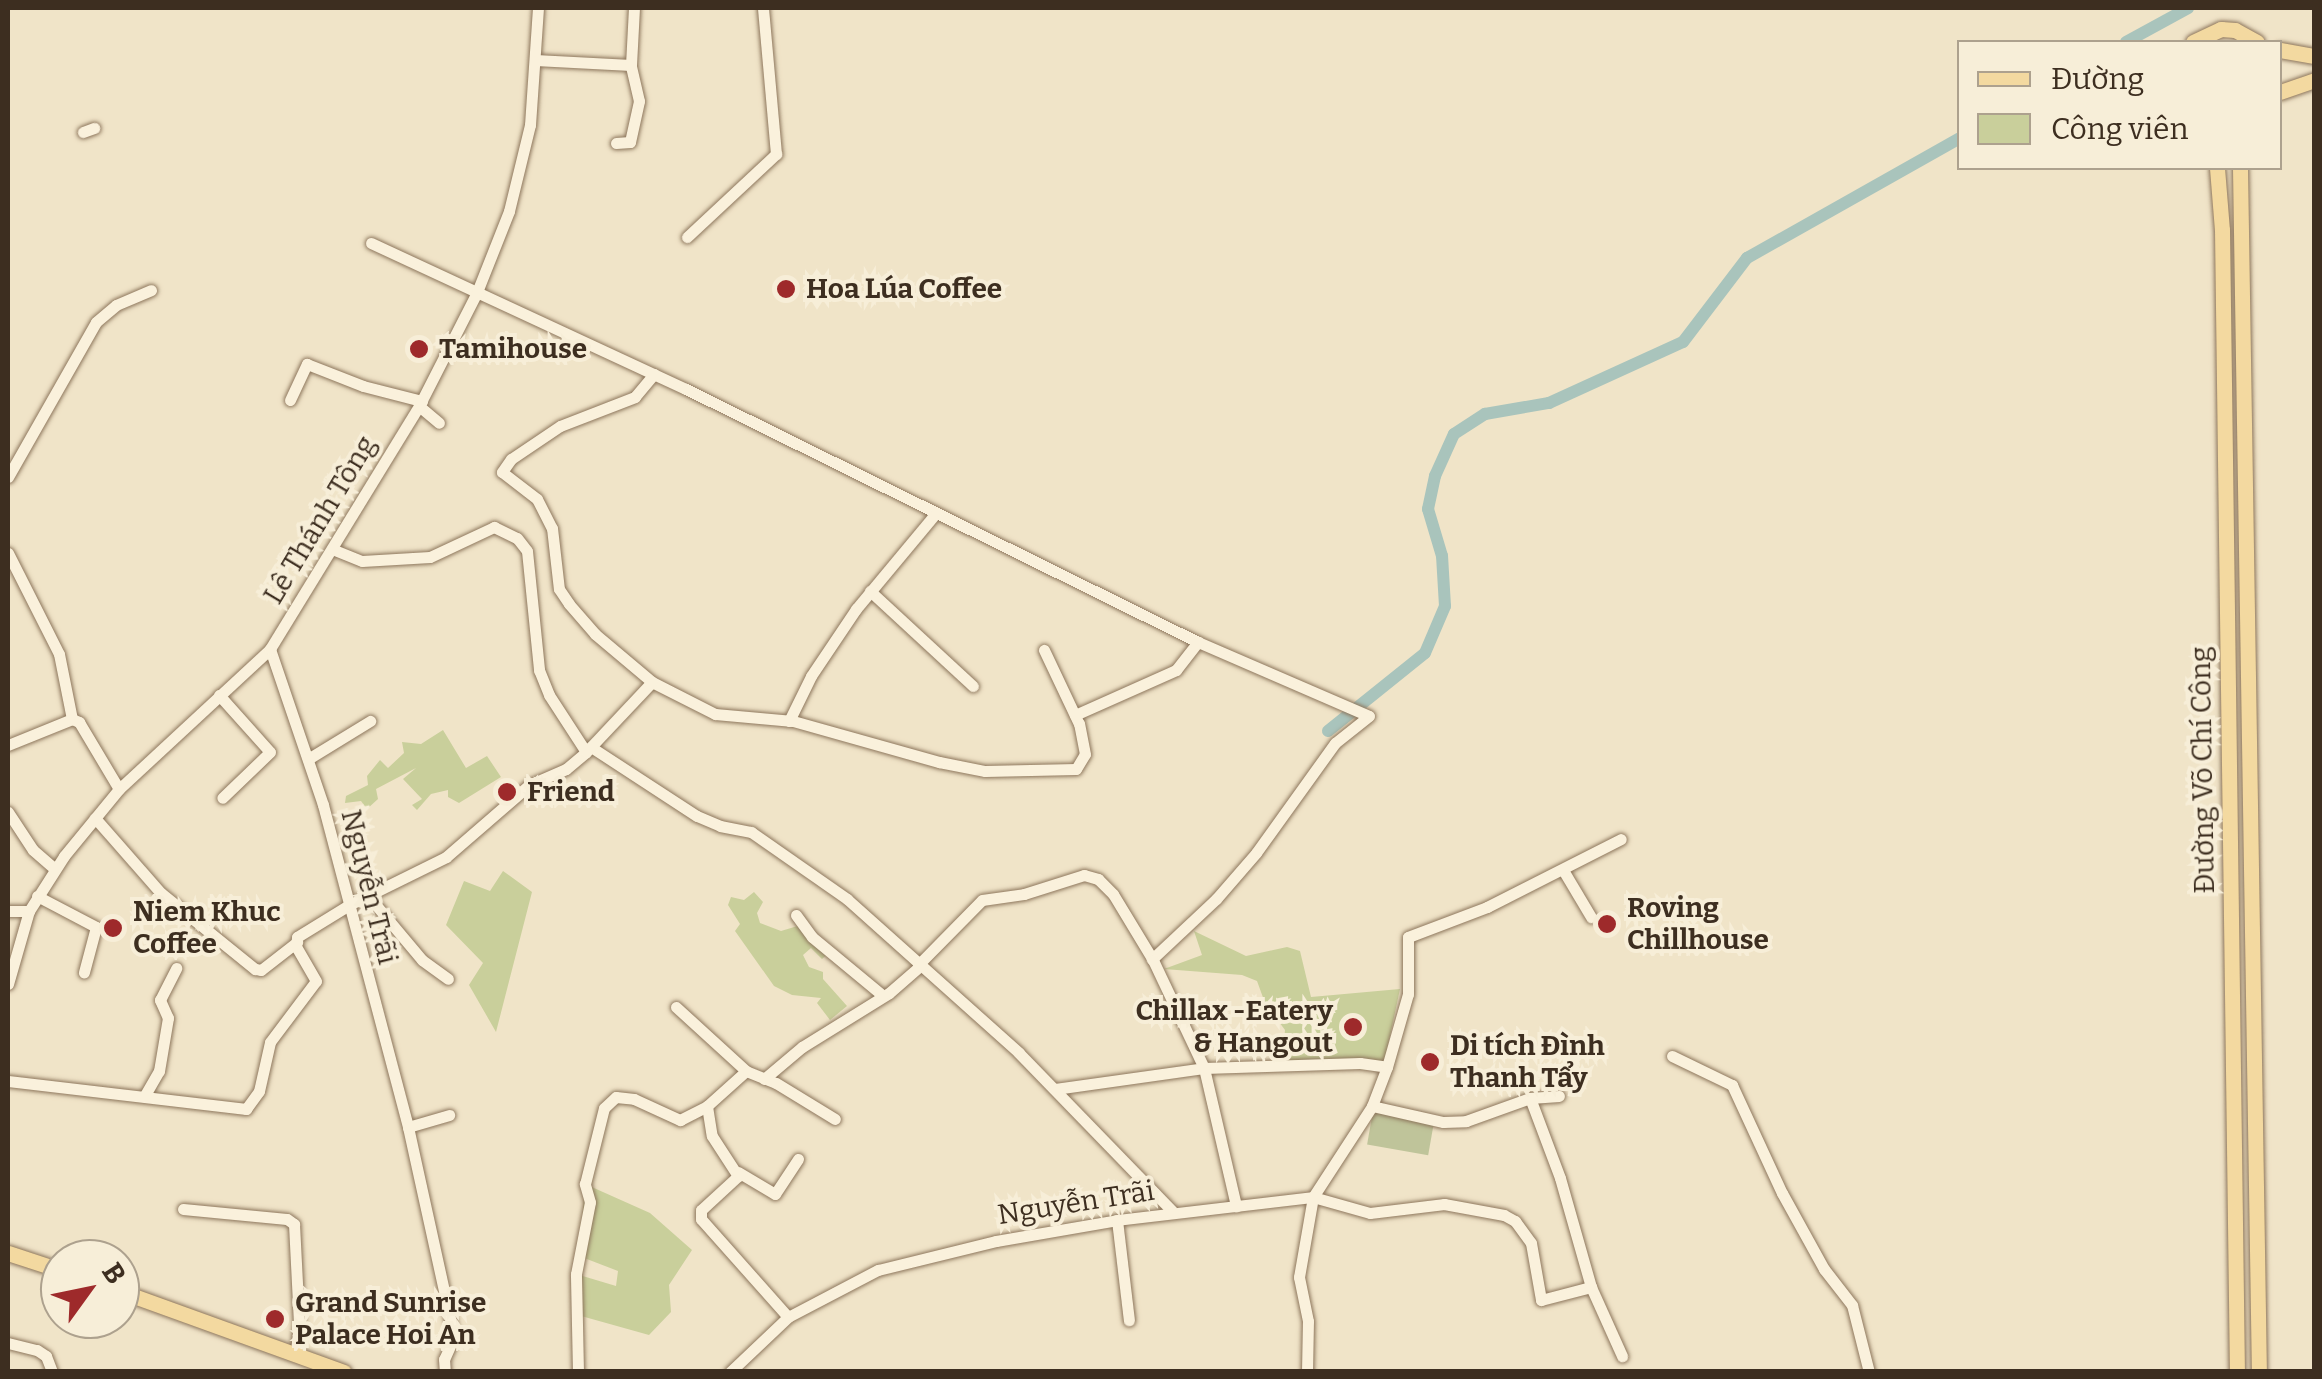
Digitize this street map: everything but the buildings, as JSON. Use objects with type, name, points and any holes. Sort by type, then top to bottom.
[{"type":"main road","points":[[2196,40],[2221,29],[2256,40]]},
{"type":"main road","points":[[2282,50],[2314,56]]},
{"type":"main road","points":[[2282,91],[2314,80]]},
{"type":"main road","name":"Đường Võ Chí Công","points":[[2217,170],[2222,230],[2238,1372]]},
{"type":"main road","name":"Đường Võ Chí Công","points":[[2240,170],[2259,1372]]},
{"type":"main road","points":[[8,1253],[40,1263]]},
{"type":"main road","points":[[140,1299],[303,1361],[344,1372]]},
{"type":"street","name":"Lê Thánh Tông","points":[[8,984],[36,896],[119,789],[270,649],[420,404],[477,292],[509,211],[530,125],[538,8]]},
{"type":"street","points":[[616,143],[630,142],[638,101],[631,65],[634,8]]},
{"type":"street","points":[[687,237],[776,154],[763,8]]},
{"type":"street","points":[[535,60],[631,65]]},
{"type":"street","points":[[371,243],[654,374],[1198,642],[1369,716],[1335,743],[1256,853],[1152,959]]},
{"type":"street","points":[[8,477],[96,322],[116,305],[144,293]]},
{"type":"street","points":[[290,400],[307,364],[420,404],[438,423]]},
{"type":"street","points":[[654,374],[634,397],[560,426],[511,460],[502,472],[537,499],[552,528],[559,589],[569,604],[595,634],[652,682],[715,714],[789,720],[985,772],[1076,769],[1085,754],[1075,715],[1044,650]]},
{"type":"street","points":[[789,720],[810,676],[870,590],[936,513]]},
{"type":"street","points":[[332,549],[362,560],[430,556],[494,527],[517,538],[528,551],[540,670],[550,695],[589,750],[697,816],[720,826],[751,832],[847,899],[1054,1090],[1172,1211]]},
{"type":"street","points":[[8,553],[58,654],[72,719]]},
{"type":"street","points":[[870,590],[973,686]]},
{"type":"street","points":[[1075,715],[1176,670],[1198,642]]},
{"type":"street","name":"Nguyễn Trãi","points":[[270,649],[308,760],[408,1126],[454,1337],[444,1359],[445,1372]]},
{"type":"street","points":[[95,818],[161,894],[261,970],[308,929],[446,857],[529,785],[566,769],[589,750],[652,682]]},
{"type":"street","points":[[219,694],[270,752],[222,798]]},
{"type":"street","points":[[8,746],[72,719],[79,722],[119,789]]},
{"type":"street","points":[[308,760],[370,721]]},
{"type":"street","points":[[8,812],[26,842],[56,869]]},
{"type":"street","points":[[1307,1372],[1308,1320],[1299,1277],[1313,1198],[1372,1106],[1387,1067],[1405,1013],[1408,937],[1564,870],[1621,839]]},
{"type":"street","points":[[1564,870],[1591,917]]},
{"type":"street","points":[[764,1078],[919,966],[982,900],[1024,894],[1084,875],[1098,879],[1112,894],[1152,959],[1204,1068],[1236,1206]]},
{"type":"street","points":[[36,896],[96,928],[84,972]]},
{"type":"street","points":[[370,898],[422,960],[448,979]]},
{"type":"street","points":[[8,911],[29,912]]},
{"type":"street","points":[[796,915],[812,937],[882,995]]},
{"type":"street","points":[[8,1081],[246,1109],[254,1102],[270,1042],[316,981],[297,942]]},
{"type":"street","points":[[144,1096],[159,1070],[168,1018],[160,1000],[176,968]]},
{"type":"street","points":[[676,1006],[746,1071],[835,1119]]},
{"type":"street","points":[[1672,1056],[1732,1085],[1782,1193],[1824,1268],[1852,1305],[1868,1372]]},
{"type":"street","points":[[1054,1090],[1204,1068],[1360,1062],[1387,1067]]},
{"type":"street","points":[[578,1372],[576,1274],[590,1202],[585,1184],[604,1108],[616,1098],[634,1099],[680,1120],[690,1118],[746,1071]]},
{"type":"street","points":[[1372,1106],[1455,1122],[1530,1098],[1558,1096]]},
{"type":"street","points":[[1530,1098],[1560,1178],[1590,1288],[1622,1356]]},
{"type":"street","points":[[706,1106],[712,1136],[738,1172],[775,1194],[798,1159]]},
{"type":"street","points":[[408,1126],[449,1115]]},
{"type":"street","points":[[738,1172],[728,1187],[701,1210],[701,1219],[788,1317]]},
{"type":"street","points":[[1313,1198],[1370,1214],[1444,1204],[1487,1210],[1515,1221],[1524,1231],[1540,1300],[1590,1288]]},
{"type":"street","name":"Nguyễn Trãi","points":[[730,1372],[788,1317],[878,1270],[996,1241],[1117,1220],[1313,1198]]},
{"type":"street","points":[[183,1209],[288,1219],[294,1224],[303,1361]]},
{"type":"street","points":[[1117,1220],[1129,1320]]},
{"type":"street","points":[[8,1343],[37,1350],[46,1356],[52,1372]]},
{"type":"green space","points":[[443,730],[466,768],[487,756],[501,777],[459,803],[448,797],[448,790],[431,794],[417,810],[412,805],[422,799],[403,779],[416,768],[376,789],[378,799],[367,809],[361,801],[345,803],[346,796],[368,785],[367,776],[380,760],[388,768],[404,753],[402,742],[421,744]]},
{"type":"green space","points":[[503,871],[532,892],[496,1032],[469,985],[483,963],[446,925],[464,881],[490,891]]},
{"type":"green space","points":[[754,892],[763,902],[757,913],[760,923],[781,931],[801,925],[830,952],[822,959],[811,948],[803,955],[809,967],[823,972],[823,979],[847,1006],[830,1020],[817,1003],[821,998],[792,995],[774,986],[735,931],[740,924],[728,905],[731,897],[744,900]]},
{"type":"green space","points":[[1194,931],[1246,956],[1287,947],[1300,951],[1311,997],[1400,989],[1384,1064],[1282,1067],[1285,1030],[1265,1003],[1257,981],[1242,975],[1164,969],[1202,955]]},
{"type":"green space","points":[[1373,1111],[1434,1122],[1428,1155],[1367,1144]]},
{"type":"green space","points":[[585,1184],[650,1213],[692,1250],[669,1285],[671,1312],[649,1335],[574,1314],[576,1274],[616,1286],[618,1271],[579,1256]]},
{"type":"waterway","points":[[2130,40],[2188,8]]},
{"type":"waterway","points":[[1328,731],[1425,653],[1445,606],[1442,556],[1428,509],[1435,476],[1454,434],[1485,414],[1549,403],[1683,342],[1747,258],[1957,140]]},
{"type":"place","name":"Hoa Lúa Coffee","points":[[786,289]]},
{"type":"place","name":"Tamihouse","points":[[419,349]]},
{"type":"place","name":"Friend","points":[[507,792]]},
{"type":"place","name":"Roving Chillhouse","points":[[1607,924]]},
{"type":"place","name":"Niem Khuc Coffee","points":[[113,928]]},
{"type":"place","name":"Chillax -Eatery & Hangout","points":[[1353,1027]]},
{"type":"place","name":"Di tích Đình Thanh Tẩy","points":[[1430,1062]]},
{"type":"place","name":"Grand Sunrise Palace Hoi An","points":[[275,1319]]}]
